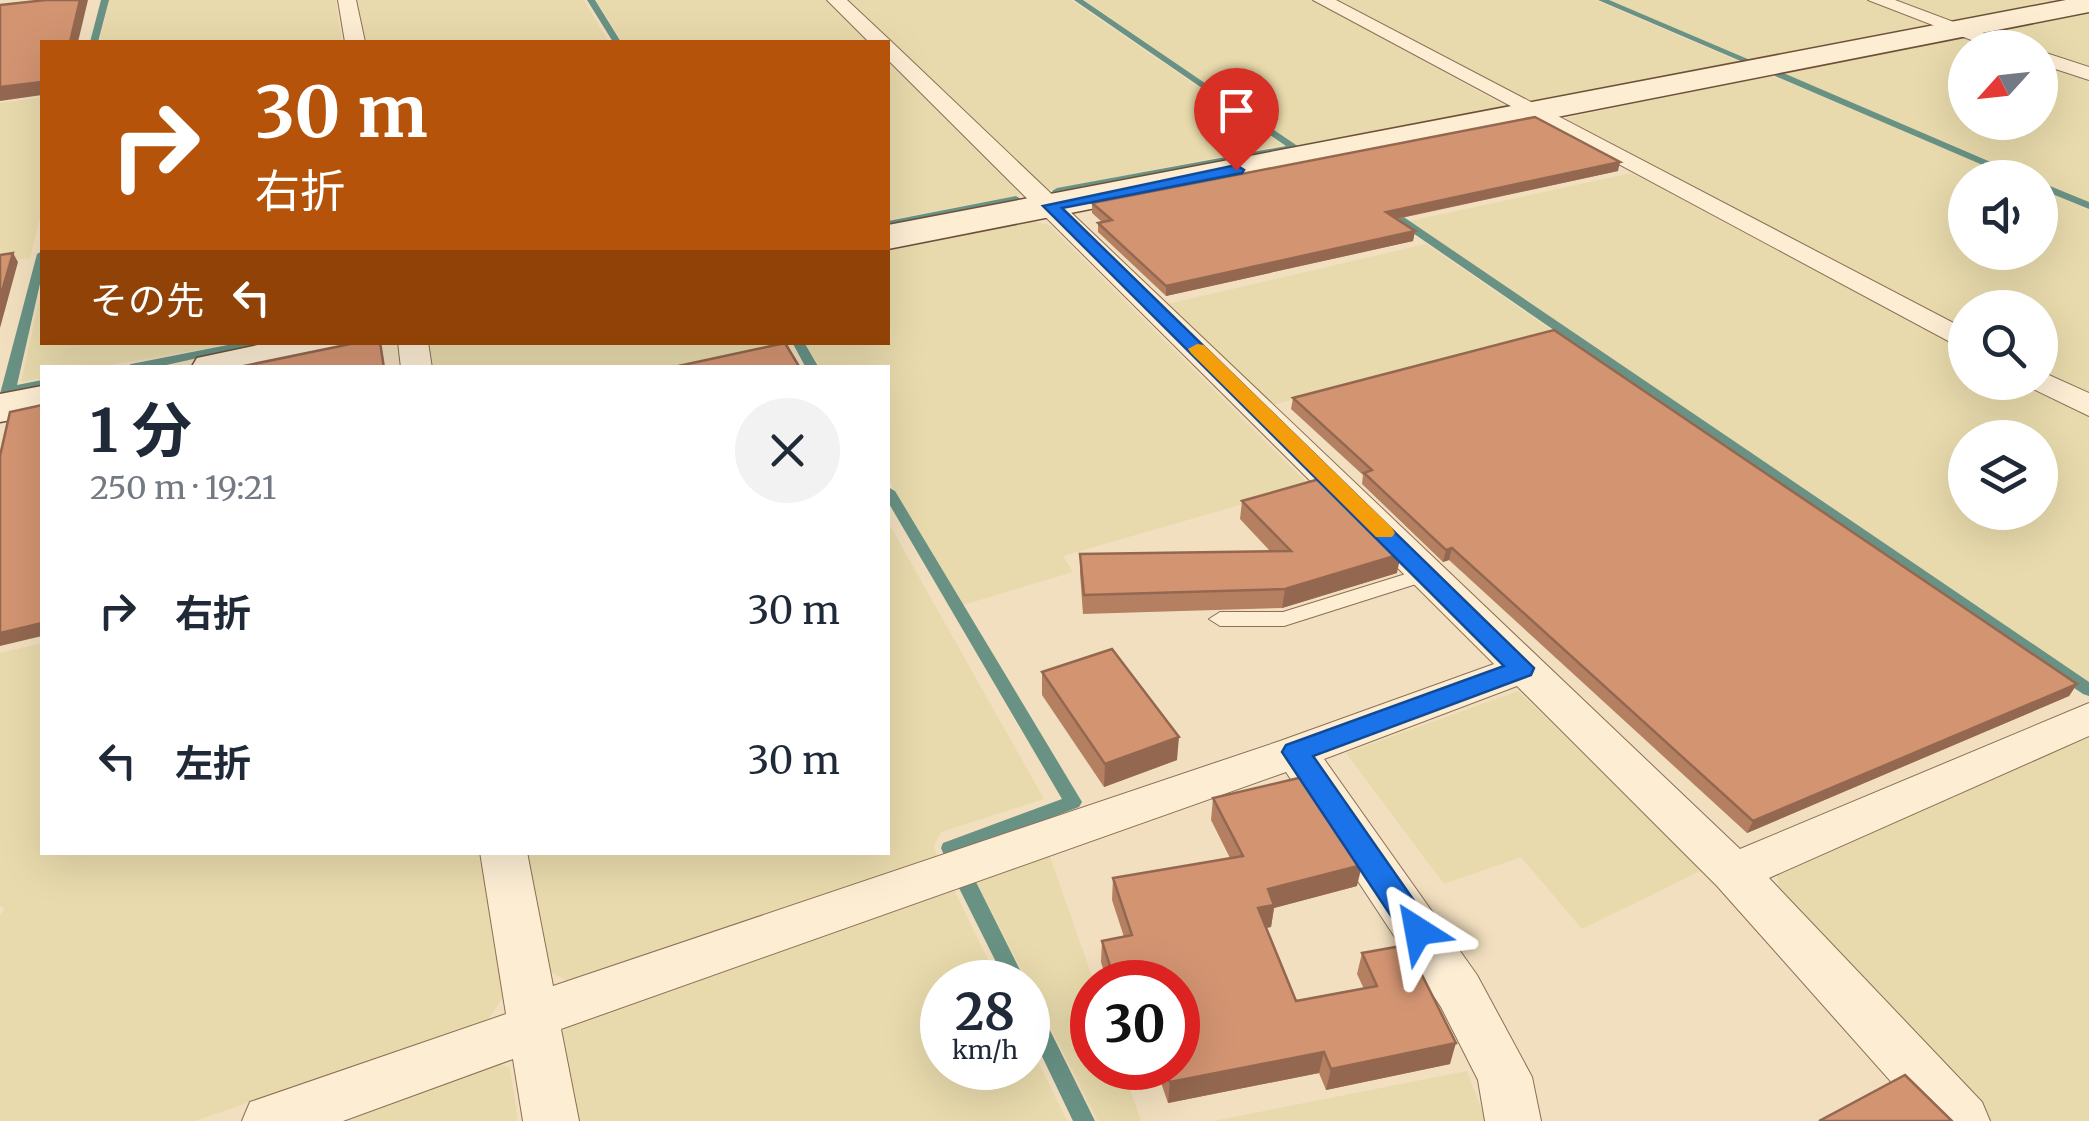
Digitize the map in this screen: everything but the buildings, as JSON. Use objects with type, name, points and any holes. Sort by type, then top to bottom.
[{"type":"street","points":[[347,0],[355,40]]},
{"type":"street","points":[[836,0],[878,40]]},
{"type":"street","points":[[1322,0],[1948,331]]},
{"type":"street","points":[[1877,0],[1960,29]]},
{"type":"street","points":[[890,237],[2089,4]]},
{"type":"street","points":[[890,52],[1734,872],[1962,1121]]},
{"type":"street","points":[[2058,63],[2089,74]]},
{"type":"street","points":[[228,365],[327,345]]},
{"type":"street","points":[[2058,390],[2089,406]]},
{"type":"street","points":[[0,408],[40,400]]},
{"type":"street","points":[[270,1121],[533,1022],[1522,668]]},
{"type":"street","points":[[1734,872],[2089,718]]},
{"type":"street","points":[[1296,752],[1459,990],[1504,1077],[1513,1121]]},
{"type":"street","points":[[504,855],[550,1121]]},
{"type":"lane","points":[[1220,618],[1284,619],[1426,574]]},
{"type":"shaded area","points":[[109,0],[336,0],[342,40],[99,40]]},
{"type":"shaded area","points":[[357,0],[584,0],[608,40],[366,40]]},
{"type":"shaded area","points":[[596,0],[826,0],[866,40],[621,40]]},
{"type":"shaded area","points":[[842,0],[1071,0],[1283,145],[1043,191],[890,46],[890,40],[884,40]]},
{"type":"shaded area","points":[[1084,0],[1313,0],[1507,107],[1301,149]]},
{"type":"shaded area","points":[[1333,0],[1595,0],[1745,64],[1540,102],[1522,99]]},
{"type":"shaded area","points":[[1607,0],[1867,0],[1927,25],[1925,30],[1755,62]]},
{"type":"shaded area","points":[[1887,0],[2089,0],[2089,1],[1956,24]]},
{"type":"shaded area","points":[[2089,11],[2089,71],[2058,60],[2058,30],[1991,30]]},
{"type":"shaded area","points":[[1948,40],[1948,140],[2058,140],[2058,67],[2089,78],[2089,203],[2058,190],[2058,160],[1988,160],[1779,72]]},
{"type":"shaded area","points":[[890,64],[1021,195],[890,220]]},
{"type":"shaded area","points":[[1770,75],[1972,160],[1948,160],[1948,270],[2058,270],[2058,197],[2089,210],[2089,397],[2058,381],[2058,290],[1948,290],[1948,323],[1568,124],[1566,118]]},
{"type":"shaded area","points":[[40,97],[40,217],[30,258],[0,262],[0,103]]},
{"type":"shaded area","points":[[1632,173],[1948,341],[1948,400],[2058,400],[2089,416],[2089,683],[1410,221]]},
{"type":"shaded area","points":[[1028,220],[1049,225],[1309,485],[1063,556],[1073,572],[963,605],[890,482],[890,365],[819,365],[806,345],[890,345],[890,248]]},
{"type":"shaded area","points":[[1426,244],[1553,331],[1269,406],[1163,305]]},
{"type":"shaded area","points":[[40,297],[40,345],[226,345],[111,365],[40,365],[40,378],[21,382]]},
{"type":"shaded area","points":[[788,345],[790,349],[716,365],[433,365],[430,347]]},
{"type":"shaded area","points":[[890,526],[1044,799],[941,832],[934,846],[938,859],[576,985],[551,972],[528,855],[890,855]]},
{"type":"shaded area","points":[[40,643],[40,855],[479,855],[504,996],[488,1019],[195,1121],[0,1121],[0,916],[5,908],[0,906],[0,653]]},
{"type":"shaded area","points":[[1518,691],[1702,870],[1582,929],[1521,857],[1444,884],[1346,753]]},
{"type":"shaded area","points":[[2089,733],[2089,1121],[1990,1121],[1778,897],[1778,871]]},
{"type":"shaded area","points":[[1049,854],[1086,960],[1070,960],[1070,1066],[1050,1027],[1050,960],[1016,960],[975,879]]},
{"type":"shaded area","points":[[952,886],[988,960],[920,960],[920,1090],[1050,1090],[1050,1086],[1067,1121],[575,1121],[558,1037],[572,1020]]},
{"type":"shaded area","points":[[494,1062],[510,1068],[518,1121],[332,1121]]},
{"type":"shaded area","points":[[1467,1071],[1486,1121],[1213,1121]]},
{"type":"shaded area","points":[[1082,1090],[1130,1090],[1141,1121],[1098,1121]]},
{"type":"waterway","points":[[95,40],[105,0]]},
{"type":"waterway","points":[[591,0],[616,40]]},
{"type":"waterway","points":[[1057,191],[1294,147],[1078,0]]},
{"type":"waterway","points":[[1602,0],[1746,60]]},
{"type":"waterway","points":[[1778,74],[1981,160]]},
{"type":"waterway","points":[[2058,193],[2089,206]]},
{"type":"waterway","points":[[890,224],[1016,199]]},
{"type":"waterway","points":[[1382,207],[2089,690]]},
{"type":"waterway","points":[[9,390],[40,262]]},
{"type":"waterway","points":[[146,365],[249,345]]},
{"type":"waterway","points":[[800,345],[811,365]]},
{"type":"waterway","points":[[4,391],[40,384]]},
{"type":"waterway","points":[[890,494],[1073,802],[950,848],[953,855]]},
{"type":"waterway","points":[[966,882],[1005,960]]},
{"type":"waterway","points":[[1050,1051],[1084,1121]]},
{"type":"slow traffic","points":[[1197,349],[1384,533]]},
{"type":"route","points":[[1236,170],[1051,206],[1522,668],[1296,752],[1418,931]]}]
